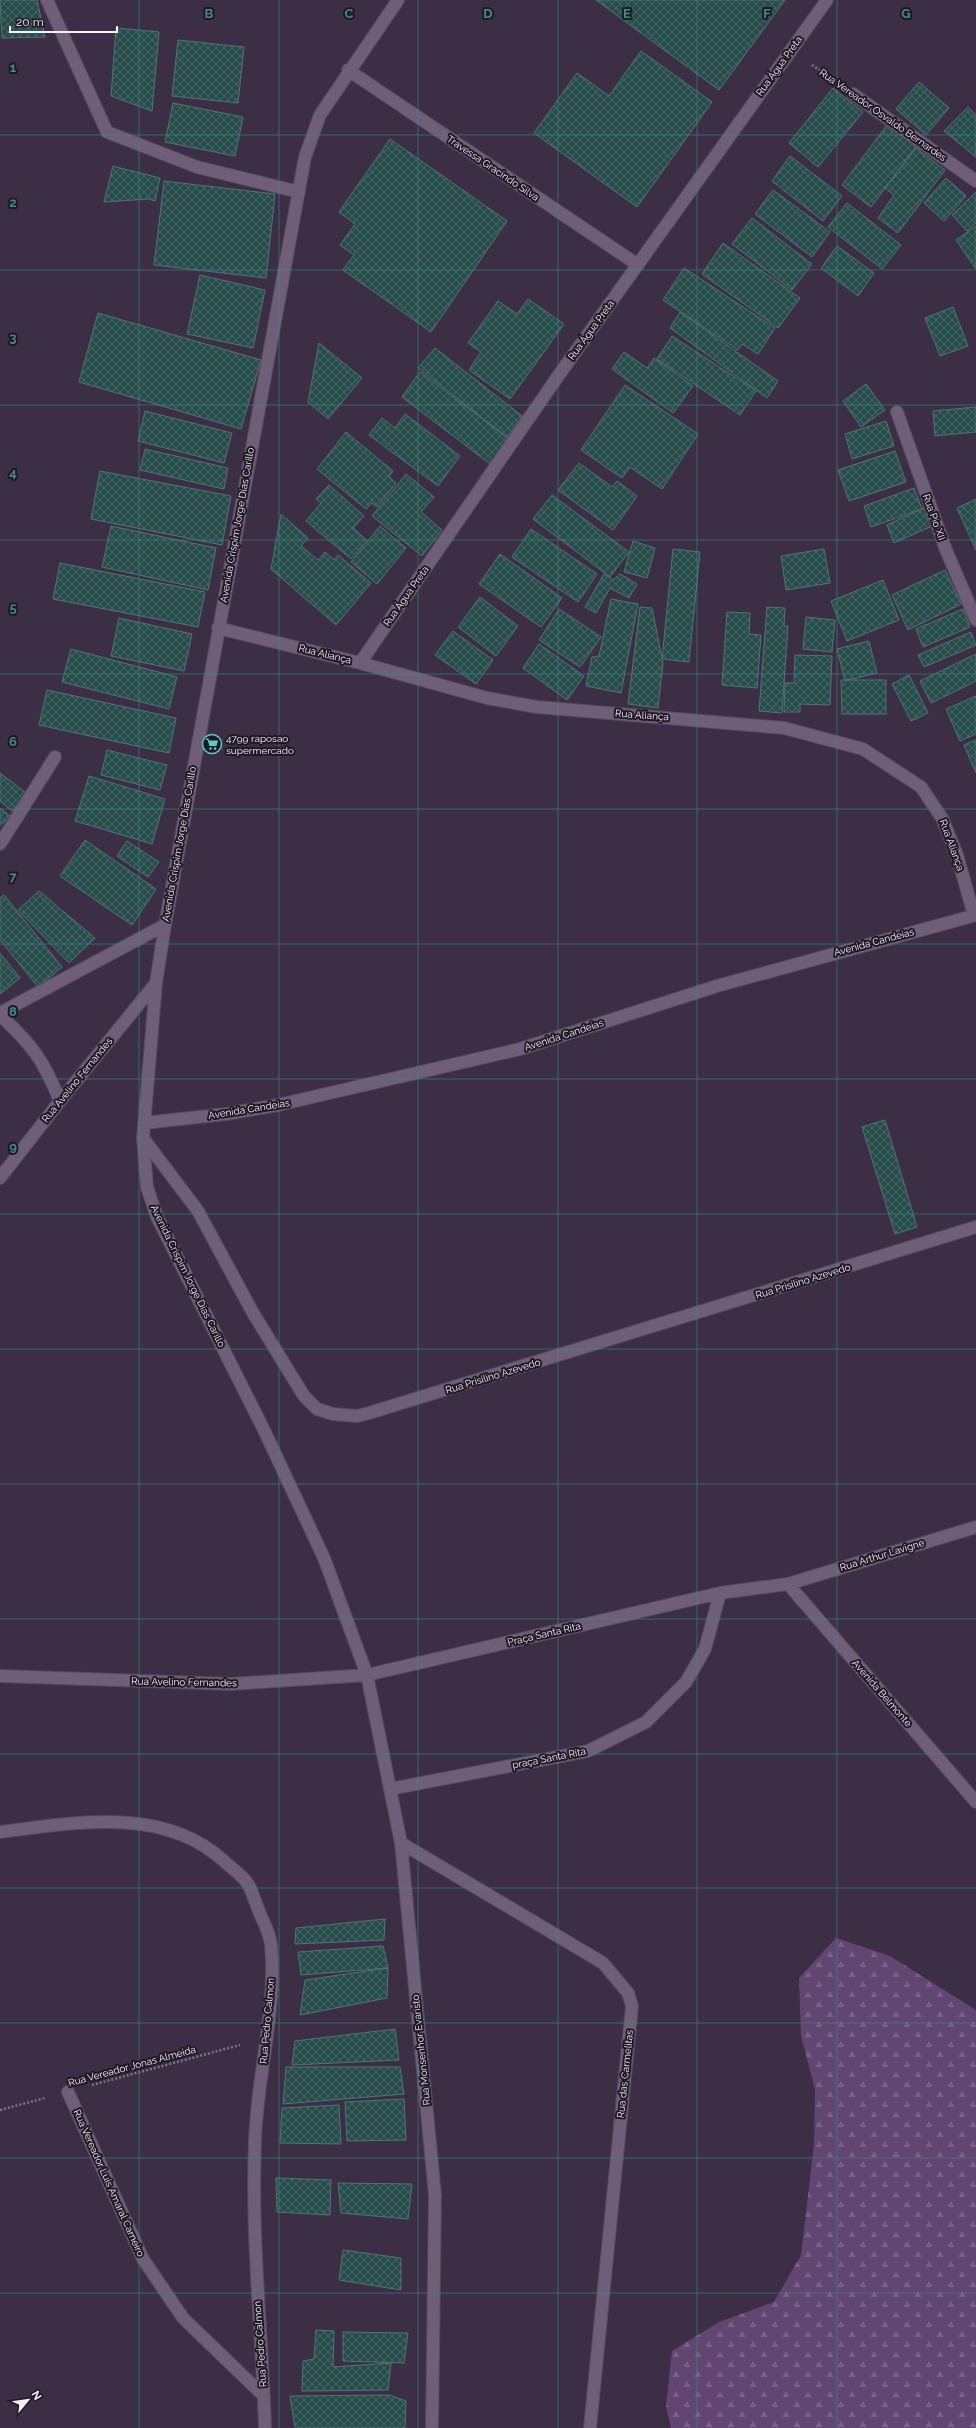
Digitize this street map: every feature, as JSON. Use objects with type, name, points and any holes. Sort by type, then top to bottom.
[{"type":"street","points":[[47,0],[107,132],[197,167],[299,192]]},
{"type":"street","name":"Avenida Crispim Jorge Dias Carillo","points":[[367,1675],[324,1558],[263,1428],[157,1217],[147,1187],[143,1138],[156,983],[165,925],[305,157],[320,115],[348,70],[398,0]]},
{"type":"street","name":"Rua Água Preta","points":[[360,663],[556,379],[827,0]]},
{"type":"street","name":"Travessa Gracindo Silva","points":[[348,70],[638,266]]},
{"type":"street","name":"Rua Vereador Osvaldo Bernardes","points":[[853,94],[976,181]]},
{"type":"street","name":"Rua Pio XII","points":[[897,412],[946,550],[976,620]]},
{"type":"street","name":"Rua Aliança","points":[[218,628],[360,663],[487,698],[537,707],[784,728],[863,749],[921,788],[942,818],[956,855],[975,915]]},
{"type":"street","points":[[0,844],[55,757]]},
{"type":"street","name":"Avenida Candeias","points":[[144,1123],[226,1114],[278,1105],[520,1049],[717,986],[975,915]]},
{"type":"street","points":[[60,1101],[46,1067],[27,1040],[0,1014],[165,925]]},
{"type":"street","name":"Rua Avelino Fernandes","points":[[0,1178],[60,1101],[156,983]]},
{"type":"street","name":"Rua Prisilino Azevedo","points":[[143,1138],[198,1211],[253,1313],[304,1396],[317,1409],[333,1414],[357,1416],[369,1413],[976,1227]]},
{"type":"street","name":"Rua Arthur Lavigne","points":[[720,1593],[788,1584],[976,1526]]},
{"type":"street","name":"Avenida Belmonte","points":[[788,1584],[976,1802]]},
{"type":"street","name":"Praça Santa Rita","points":[[367,1675],[720,1593]]},
{"type":"street","name":"praça Santa Rita","points":[[390,1789],[588,1751],[646,1722],[686,1682],[705,1649],[720,1593]]},
{"type":"street","name":"Rua Avelino Fernandes","points":[[0,1676],[231,1684],[367,1675]]},
{"type":"street","name":"Rua Monsenhor Evaristo","points":[[367,1675],[401,1843],[435,2195],[432,2428]]},
{"type":"street","name":"Rua Pedro Calmon","points":[[0,1832],[76,1823],[124,1821],[173,1830],[210,1848],[248,1884],[271,1943],[271,1992],[268,2038],[256,2119],[253,2187],[256,2287],[265,2428]]},
{"type":"street","name":"Rua das Carmelitas","points":[[401,1843],[602,1963],[628,1993],[632,2006],[590,2428]]},
{"type":"street","name":"Rua Vereador Luís Amaral Carneiro","points":[[68,2092],[143,2259],[183,2318],[264,2396]]},
{"type":"path","name":"Rua Vereador Osvaldo Bernardes","points":[[790,50],[853,94]]},
{"type":"path","name":"Rua Vereador Jonas Almeida","points":[[0,2110],[268,2038]]},
{"type":"green space","points":[[836,1938],[890,1956],[976,2010],[976,2428],[671,2428],[666,2406],[672,2351],[719,2322],[774,2302],[801,2255],[814,2144],[815,2089],[801,2036],[799,1978]]},
{"type":"building","points":[[0,0],[37,0],[45,37],[2,38]]},
{"type":"building","points":[[596,0],[785,0],[719,90]]},
{"type":"building","points":[[116,28],[159,32],[152,111],[111,96]]},
{"type":"building","points":[[178,40],[244,47],[238,103],[172,96]]},
{"type":"building","points":[[641,51],[712,102],[637,207],[534,133],[577,73],[609,96]]},
{"type":"building","points":[[919,82],[949,108],[926,135],[896,109]]},
{"type":"building","points":[[833,88],[863,112],[818,167],[789,143]]},
{"type":"building","points":[[173,103],[243,117],[235,156],[165,142]]},
{"type":"building","points":[[968,107],[976,115],[976,157],[944,131]]},
{"type":"building","points":[[887,125],[916,147],[871,207],[842,185]]},
{"type":"building","points":[[390,139],[507,221],[431,332],[343,270],[354,255],[340,245],[355,224],[339,212]]},
{"type":"building","points":[[916,148],[945,170],[898,233],[878,218],[894,195],[885,188]]},
{"type":"building","points":[[790,156],[842,196],[823,221],[772,181]]},
{"type":"building","points":[[113,166],[160,178],[155,201],[148,199],[104,202]]},
{"type":"building","points":[[946,178],[966,196],[944,221],[924,203]]},
{"type":"building","points":[[164,181],[275,194],[266,278],[154,265]]},
{"type":"building","points":[[773,190],[830,232],[812,257],[755,214]]},
{"type":"building","points":[[976,192],[976,223],[967,231],[952,215]]},
{"type":"building","points":[[847,203],[901,245],[882,269],[828,227]]},
{"type":"building","points":[[752,218],[812,264],[792,290],[732,244]]},
{"type":"building","points":[[976,226],[976,269],[956,240]]},
{"type":"building","points":[[723,243],[800,298],[778,328],[702,274]]},
{"type":"building","points":[[837,246],[874,273],[858,296],[821,268]]},
{"type":"building","points":[[684,268],[775,328],[758,354],[742,344],[738,350],[663,300]]},
{"type":"building","points":[[200,275],[265,290],[253,348],[187,334]]},
{"type":"building","points":[[528,299],[564,324],[510,399],[469,370],[481,352],[468,343],[498,301],[517,314]]},
{"type":"building","points":[[953,307],[968,346],[940,356],[925,318]]},
{"type":"building","points":[[680,312],[778,381],[767,398],[670,328]]},
{"type":"building","points":[[98,313],[261,360],[241,429],[79,382]]},
{"type":"building","points":[[672,336],[756,391],[740,415],[657,359]]},
{"type":"building","points":[[319,343],[362,378],[328,419],[308,402]]},
{"type":"building","points":[[435,348],[522,416],[507,437],[418,368]]},
{"type":"building","points":[[624,352],[647,368],[654,358],[693,386],[673,413],[612,369]]},
{"type":"building","points":[[420,372],[509,439],[490,464],[402,397]]},
{"type":"building","points":[[866,384],[885,410],[861,427],[843,401]]},
{"type":"building","points":[[625,385],[698,434],[662,489],[630,467],[622,478],[581,450]]},
{"type":"building","points":[[976,407],[976,432],[935,436],[933,411]]},
{"type":"building","points":[[145,411],[232,433],[224,463],[138,441]]},
{"type":"building","points":[[405,414],[460,456],[438,486],[369,435],[382,418],[395,428]]},
{"type":"building","points":[[886,421],[894,446],[852,459],[845,434]]},
{"type":"building","points":[[346,432],[393,471],[389,477],[396,483],[377,507],[372,503],[366,509],[317,469]]},
{"type":"building","points":[[145,449],[228,468],[224,489],[140,470]]},
{"type":"building","points":[[895,451],[906,482],[849,501],[838,470]]},
{"type":"building","points":[[579,463],[612,487],[617,481],[637,496],[613,530],[558,490]]},
{"type":"building","points":[[100,471],[231,496],[222,545],[91,519]]},
{"type":"building","points":[[406,474],[434,497],[421,512],[442,530],[422,556],[372,516]]},
{"type":"building","points":[[329,485],[364,516],[353,528],[367,540],[351,559],[306,521],[321,503],[316,499]]},
{"type":"building","points":[[914,488],[922,509],[871,527],[864,506]]},
{"type":"building","points":[[552,495],[629,552],[610,577],[533,519]]},
{"type":"building","points":[[976,499],[976,550],[957,508]]},
{"type":"building","points":[[924,508],[932,526],[894,543],[887,525]]},
{"type":"building","points":[[281,514],[308,538],[301,546],[318,560],[325,552],[334,560],[338,555],[371,583],[336,625],[271,569]]},
{"type":"building","points":[[111,526],[216,548],[208,590],[102,567]]},
{"type":"building","points":[[380,526],[406,548],[377,584],[351,562]]},
{"type":"building","points":[[531,529],[597,574],[578,602],[512,557]]},
{"type":"building","points":[[633,541],[655,548],[647,578],[624,572]]},
{"type":"building","points":[[673,549],[700,552],[689,662],[662,659]]},
{"type":"building","points":[[824,549],[830,583],[786,590],[781,556]]},
{"type":"building","points":[[500,554],[562,598],[541,627],[479,584]]},
{"type":"building","points":[[60,563],[205,592],[198,627],[53,599]]},
{"type":"building","points":[[945,570],[961,604],[908,630],[892,595]]},
{"type":"building","points":[[604,574],[613,580],[620,574],[637,584],[629,598],[610,588],[596,613],[585,607]]},
{"type":"building","points":[[883,580],[899,620],[847,641],[831,601]]},
{"type":"building","points":[[480,597],[518,626],[496,656],[458,627]]},
{"type":"building","points":[[611,599],[638,604],[621,693],[586,686],[592,657],[599,656]]},
{"type":"building","points":[[640,607],[652,608],[663,663],[658,708],[628,704]]},
{"type":"building","points":[[767,607],[785,608],[784,626],[788,626],[782,713],[759,711]]},
{"type":"building","points":[[559,609],[601,637],[580,667],[539,640]]},
{"type":"building","points":[[963,609],[970,627],[923,647],[916,629]]},
{"type":"building","points":[[727,612],[750,613],[749,634],[761,635],[757,688],[722,685]]},
{"type":"building","points":[[806,617],[835,620],[832,652],[803,649]]},
{"type":"building","points":[[119,618],[192,634],[184,671],[111,656]]},
{"type":"building","points":[[453,631],[493,660],[476,684],[435,655]]},
{"type":"building","points":[[971,632],[976,645],[924,667],[918,655]]},
{"type":"building","points":[[869,641],[877,673],[845,681],[837,649]]},
{"type":"building","points":[[539,644],[584,676],[567,700],[523,668]]},
{"type":"building","points":[[71,649],[177,677],[169,709],[62,682]]},
{"type":"building","points":[[976,654],[976,681],[931,703],[920,681]]},
{"type":"building","points":[[795,655],[832,656],[830,705],[800,704],[800,712],[784,712],[785,683],[794,683]]},
{"type":"building","points":[[909,675],[928,713],[911,721],[892,684]]},
{"type":"building","points":[[841,680],[886,680],[886,714],[842,714]]},
{"type":"building","points":[[47,690],[176,718],[169,753],[39,725]]},
{"type":"building","points":[[976,696],[976,734],[960,741],[946,709]]},
{"type":"building","points":[[976,740],[976,773],[964,745]]},
{"type":"building","points":[[107,750],[167,765],[160,790],[101,775]]},
{"type":"building","points":[[0,773],[26,793],[12,811],[0,801]]},
{"type":"building","points":[[89,776],[165,799],[152,844],[75,821]]},
{"type":"building","points":[[0,808],[11,817],[0,825]]},
{"type":"building","points":[[85,840],[156,889],[132,925],[60,876]]},
{"type":"building","points":[[127,841],[159,862],[148,877],[117,856]]},
{"type":"building","points":[[39,891],[95,938],[69,963],[18,910]]},
{"type":"building","points":[[4,895],[62,967],[38,987],[0,940],[0,898]]},
{"type":"building","points":[[0,953],[20,978],[0,994]]},
{"type":"building","points":[[885,1120],[917,1227],[895,1234],[862,1127]]},
{"type":"building","points":[[385,1919],[384,1940],[295,1944],[296,1928]]},
{"type":"building","points":[[383,1946],[388,1968],[301,1975],[298,1952]]},
{"type":"building","points":[[388,1968],[387,1998],[300,2015],[305,1980]]},
{"type":"building","points":[[395,2029],[399,2060],[292,2065],[295,2041]]},
{"type":"building","points":[[286,2067],[400,2067],[404,2094],[283,2104]]},
{"type":"building","points":[[404,2099],[406,2140],[347,2141],[345,2102]]},
{"type":"building","points":[[339,2105],[341,2144],[280,2143],[282,2108]]},
{"type":"building","points":[[276,2178],[331,2180],[330,2215],[277,2212]]},
{"type":"building","points":[[338,2183],[412,2184],[408,2219],[341,2213]]},
{"type":"building","points":[[343,2250],[401,2258],[401,2290],[339,2280]]},
{"type":"building","points":[[316,2330],[334,2331],[333,2367],[391,2363],[388,2390],[302,2391],[303,2361],[314,2359]]},
{"type":"building","points":[[343,2332],[408,2333],[404,2363],[343,2361]]},
{"type":"building","points":[[389,2395],[406,2401],[405,2428],[295,2428],[290,2396]]},
{"type":"place","name":"4799 raposao supermercado","points":[[212,744]]}]
